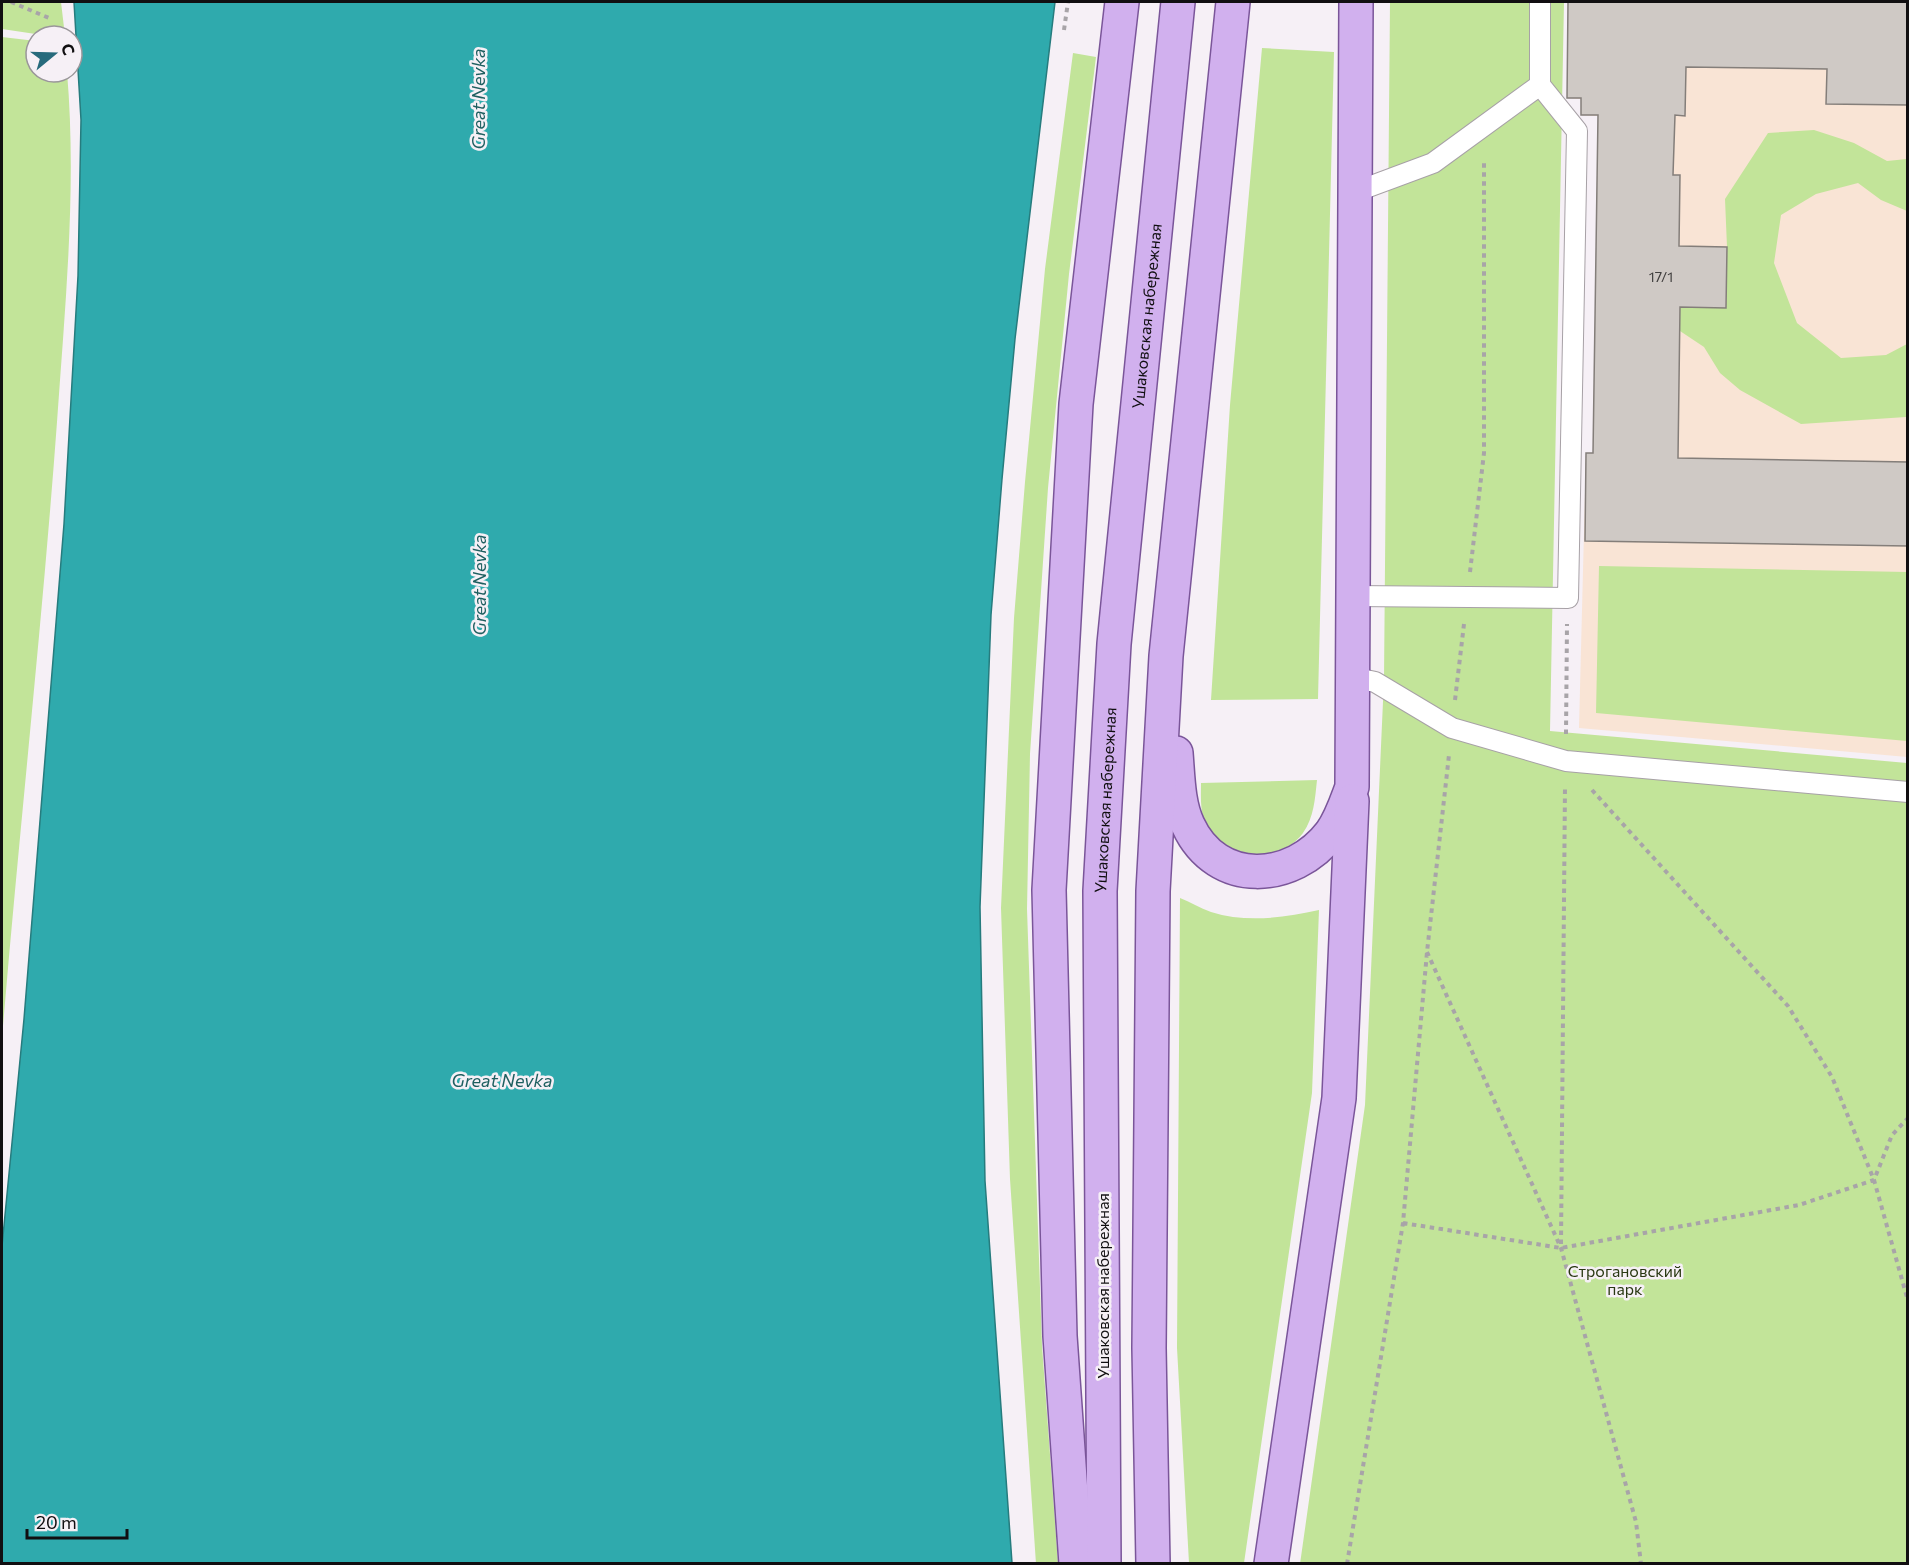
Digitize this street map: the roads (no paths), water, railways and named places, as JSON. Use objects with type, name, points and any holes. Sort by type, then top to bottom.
[{"type":"main road","points":[[1076,1563],[1060,1336],[1049,890],[1076,404],[1122,2]]},
{"type":"main road","name":"Ушаковская набережная","points":[[1104,1563],[1101,891],[1114,645],[1178,2]]},
{"type":"main road","points":[[1153,1563],[1149,1336],[1153,891],[1166,656],[1233,2]]},
{"type":"main road","points":[[1271,1563],[1339,1098],[1352,787],[1356,2]]},
{"type":"main road","points":[[1166,656],[1181,798],[1188,825],[1202,846],[1220,861],[1243,871],[1270,872],[1292,864],[1313,850],[1330,834],[1341,816],[1352,787]]},
{"type":"lane","points":[[1353,596],[1568,598],[1577,131],[1540,85],[1540,2]]},
{"type":"lane","points":[[1355,192],[1433,162],[1540,85]]},
{"type":"lane","points":[[1352,677],[1375,682],[1452,728],[1566,761],[1908,792]]},
{"type":"water","name":"Great Nevka","points":[[74,2],[1055,2],[1015,339],[1002,479],[991,615],[980,907],[985,1181],[1012,1563],[2,1563],[2,1246],[24,1019],[64,524],[78,276],[81,120],[79,84],[84,84],[84,24],[75,24]]},
{"type":"park label","name":"Строгановский парк","points":[[1625,1280]]}]
